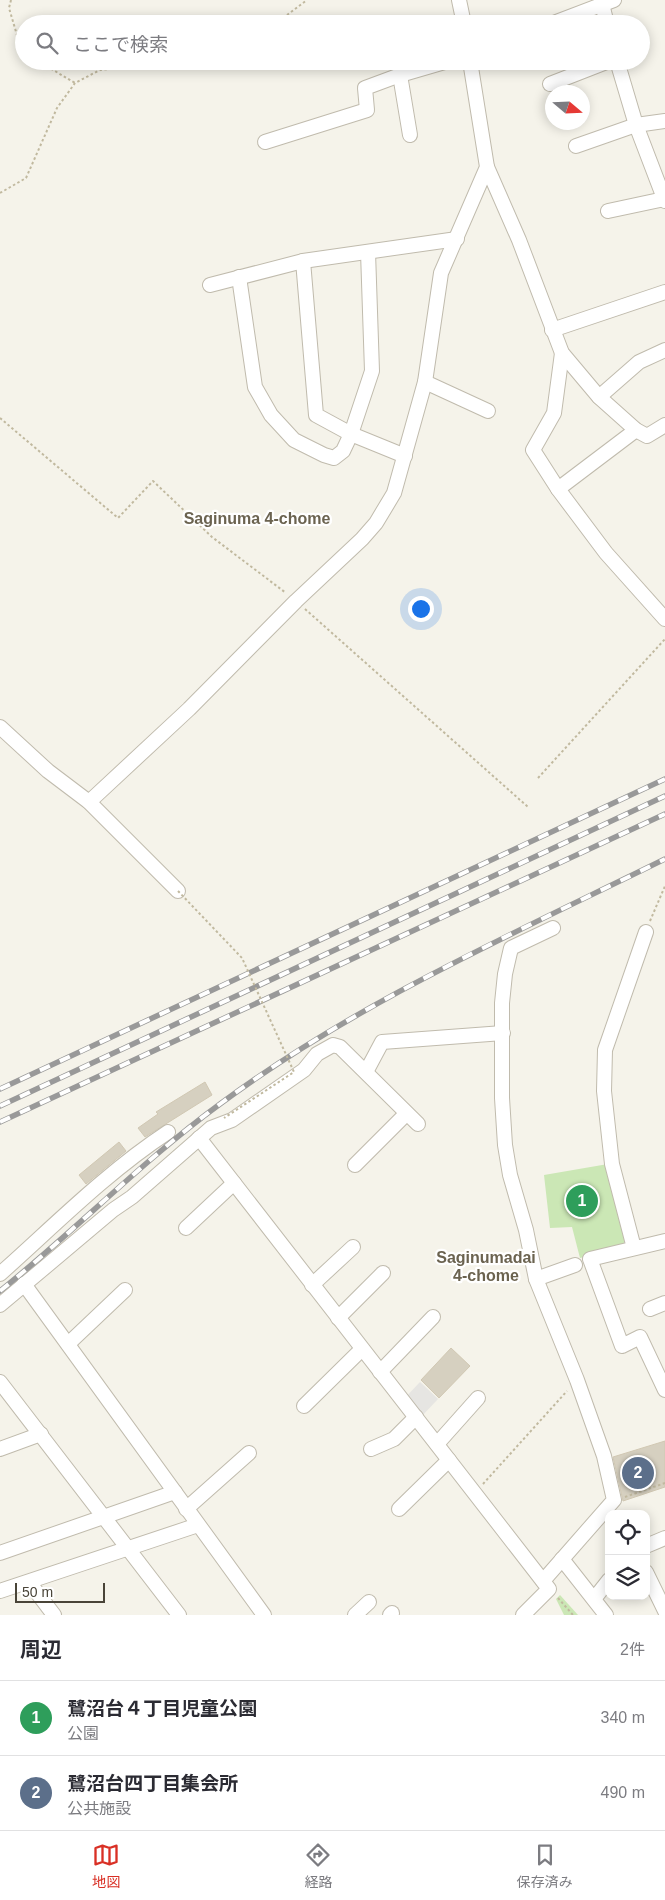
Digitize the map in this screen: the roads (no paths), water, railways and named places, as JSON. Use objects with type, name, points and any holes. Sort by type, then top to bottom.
[{"type":"street","points":[[460,0],[462,15]]},
{"type":"street","points":[[573,15],[606,1],[607,15]]},
{"type":"street","points":[[265,142],[367,110],[365,88],[417,70]]},
{"type":"street","points":[[471,70],[487,167],[519,240],[562,353],[599,397],[636,430],[647,436],[665,425]]},
{"type":"street","points":[[550,84],[586,70]]},
{"type":"street","points":[[608,211],[665,200],[636,125],[620,70]]},
{"type":"street","points":[[400,75],[410,135]]},
{"type":"street","points":[[576,146],[636,125],[665,121]]},
{"type":"street","points":[[89,802],[189,708],[296,600],[362,539],[376,523],[394,493],[425,382],[442,273],[487,167]]},
{"type":"street","points":[[210,284],[304,261],[457,239]]},
{"type":"street","points":[[238,277],[255,387],[271,415],[294,440],[334,458],[343,451],[351,434],[372,371],[368,252]]},
{"type":"street","points":[[304,261],[316,415],[351,434],[405,456]]},
{"type":"street","points":[[552,330],[665,292]]},
{"type":"street","points":[[599,397],[639,362],[665,350]]},
{"type":"street","points":[[562,353],[554,413],[533,450],[558,489],[606,553],[665,619]]},
{"type":"street","points":[[425,382],[488,412]]},
{"type":"street","points":[[558,489],[636,430]]},
{"type":"street","points":[[0,727],[48,771],[89,802],[178,891]]},
{"type":"street","points":[[523,1615],[546,1585],[562,1559],[616,1507],[604,1456],[577,1380],[536,1279],[526,1230],[510,1175],[505,1145],[502,1098],[502,1003],[511,948],[553,928]]},
{"type":"street","points":[[634,1248],[612,1164],[604,1091],[605,1050],[646,932]]},
{"type":"street","points":[[366,1072],[382,1042],[503,1033]]},
{"type":"street","points":[[0,1305],[113,1210],[132,1197],[211,1128],[232,1120],[304,1070],[317,1054],[333,1045],[340,1047],[418,1124]]},
{"type":"street","points":[[355,1165],[406,1114]]},
{"type":"street","points":[[0,1274],[91,1190],[134,1155],[168,1132]]},
{"type":"street","points":[[199,1138],[546,1585]]},
{"type":"street","points":[[186,1228],[234,1183]]},
{"type":"street","points":[[665,1241],[590,1259],[622,1346],[640,1338],[665,1390]]},
{"type":"street","points":[[312,1285],[353,1247]]},
{"type":"street","points":[[536,1279],[575,1265]]},
{"type":"street","points":[[338,1318],[383,1273]]},
{"type":"street","points":[[24,1284],[264,1615]]},
{"type":"street","points":[[68,1344],[125,1290]]},
{"type":"street","points":[[650,1309],[665,1303]]},
{"type":"street","points":[[380,1372],[433,1317]]},
{"type":"street","points":[[304,1406],[362,1349]]},
{"type":"street","points":[[0,1382],[180,1615]]},
{"type":"street","points":[[437,1444],[478,1398]]},
{"type":"street","points":[[371,1449],[394,1439],[416,1417]]},
{"type":"street","points":[[0,1450],[41,1434]]},
{"type":"street","points":[[186,1508],[249,1452]]},
{"type":"street","points":[[399,1509],[449,1460]]},
{"type":"street","points":[[0,1553],[174,1492]]},
{"type":"street","points":[[0,1591],[198,1525]]},
{"type":"street","points":[[650,1544],[665,1538]]},
{"type":"street","points":[[562,1559],[606,1615]]},
{"type":"street","points":[[650,1577],[660,1588],[665,1611]]},
{"type":"street","points":[[29,1582],[54,1615]]},
{"type":"street","points":[[594,1599],[605,1585]]},
{"type":"street","points":[[355,1615],[369,1602]]},
{"type":"railway","points":[[0,1089],[665,779]]},
{"type":"railway","points":[[0,1106],[665,796]]},
{"type":"railway","points":[[0,1122],[665,814]]},
{"type":"railway","points":[[0,1291],[191,1126],[272,1068],[380,1002],[436,972],[665,859]]},
{"type":"place","name":"鷺沼台４丁目児童公園","points":[[582,1201]]},
{"type":"place","name":"鷺沼台四丁目集会所","points":[[638,1473]]},
{"type":"district","name":"Saginuma 4-chome","points":[[257,518]]},
{"type":"district","name":"Saginumadai 4-chome","points":[[486,1266]]}]
